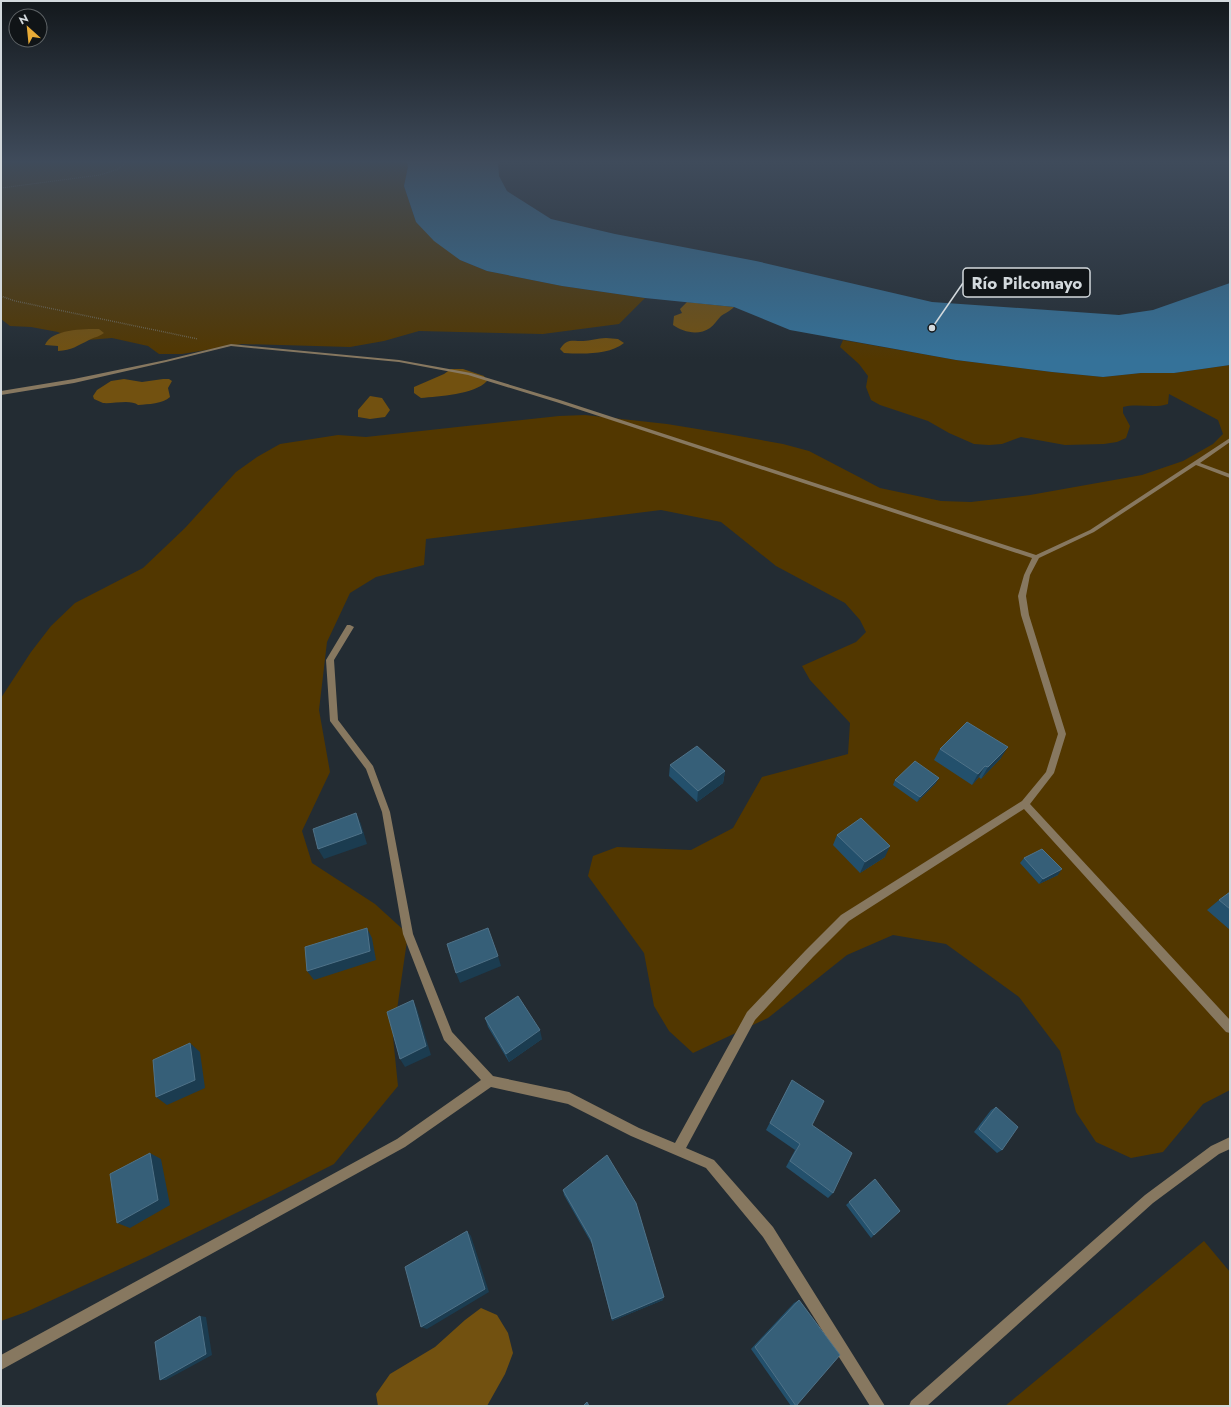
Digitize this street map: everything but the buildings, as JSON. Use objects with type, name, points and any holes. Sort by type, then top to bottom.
[{"type":"street","points":[[1,394],[74,381],[231,345],[399,361],[469,374],[558,401],[1036,557]]},
{"type":"street","points":[[678,1150],[751,1016],[809,954],[845,918],[1025,804],[1050,773],[1062,734],[1025,615],[1022,596],[1027,575],[1036,557],[1092,530],[1230,440]]},
{"type":"street","points":[[1194,464],[1230,476]]},
{"type":"street","points":[[350,627],[330,660],[334,721],[370,768],[386,812],[408,934],[448,1036],[490,1081],[569,1098],[635,1132],[710,1164],[768,1232],[878,1406]]},
{"type":"street","points":[[1025,804],[1230,1028]]},
{"type":"street","points":[[1,1363],[402,1143],[490,1081]]},
{"type":"street","points":[[916,1406],[1148,1199],[1215,1150],[1230,1143]]},
{"type":"path","points":[[1,296],[15,301],[200,339]]},
{"type":"shaded area","points":[[1,228],[423,228],[460,260],[487,271],[562,286],[645,298],[619,324],[543,334],[419,331],[384,341],[350,347],[242,344],[182,354],[159,354],[148,346],[112,338],[75,341],[58,332],[31,327],[10,326],[1,319]]},
{"type":"shaded area","points":[[687,302],[734,307],[721,316],[710,328],[701,332],[691,332],[681,330],[673,325],[674,316],[682,313],[680,309]]},
{"type":"shaded area","points":[[99,329],[104,333],[71,349],[58,351],[58,346],[45,345],[48,340],[61,333],[77,330]]},
{"type":"shaded area","points":[[606,338],[618,339],[624,343],[611,350],[596,353],[564,353],[560,349],[565,343],[570,341],[586,341]]},
{"type":"shaded area","points":[[843,340],[956,360],[1103,377],[1141,373],[1174,373],[1230,365],[1230,1090],[1203,1104],[1163,1152],[1131,1158],[1096,1142],[1076,1112],[1060,1051],[1019,997],[946,944],[893,935],[847,955],[768,1018],[693,1053],[669,1031],[654,1006],[644,953],[588,876],[593,856],[617,847],[691,850],[733,828],[762,777],[848,754],[850,723],[810,680],[802,666],[856,642],[866,632],[860,620],[845,603],[776,566],[721,522],[661,510],[426,539],[424,565],[376,577],[350,593],[327,642],[319,710],[330,772],[302,831],[312,863],[375,904],[408,934],[393,1037],[398,1086],[334,1164],[146,1257],[26,1312],[1,1321],[1,698],[31,652],[51,626],[75,603],[143,568],[185,528],[236,472],[257,457],[280,444],[338,435],[366,437],[559,416],[585,415],[667,424],[783,444],[809,451],[880,488],[941,501],[971,502],[1030,495],[1142,475],[1183,461],[1213,444],[1223,434],[1218,420],[1169,394],[1168,404],[1157,406],[1123,407],[1123,413],[1130,426],[1126,438],[1117,442],[1104,444],[1065,445],[1021,437],[1002,444],[974,444],[949,433],[928,421],[880,405],[871,400],[866,387],[868,376],[859,364],[840,347]]},
{"type":"shaded area","points":[[451,369],[463,369],[484,376],[487,381],[474,389],[456,394],[421,398],[414,393],[414,387],[444,374]]},
{"type":"shaded area","points":[[124,379],[142,382],[169,379],[172,381],[168,388],[170,397],[163,401],[151,404],[138,405],[131,402],[103,403],[94,399],[93,396],[97,390],[111,381]]},
{"type":"shaded area","points":[[370,396],[382,398],[390,410],[385,417],[370,419],[358,417],[358,410]]},
{"type":"shaded area","points":[[1204,1241],[1230,1272],[1230,1406],[1005,1406]]},
{"type":"shaded area","points":[[481,1308],[497,1315],[508,1333],[513,1353],[505,1374],[487,1406],[378,1406],[376,1394],[390,1374],[435,1347]]},
{"type":"water","points":[[421,228],[588,228],[756,261],[932,302],[1119,315],[1153,310],[1230,283],[1230,365],[1174,373],[1141,373],[1103,377],[956,360],[790,330],[734,307],[645,298],[562,286],[487,271],[460,260],[434,241]]},
{"type":"place","name":"Río Pilcomayo","points":[[932,328]]}]
